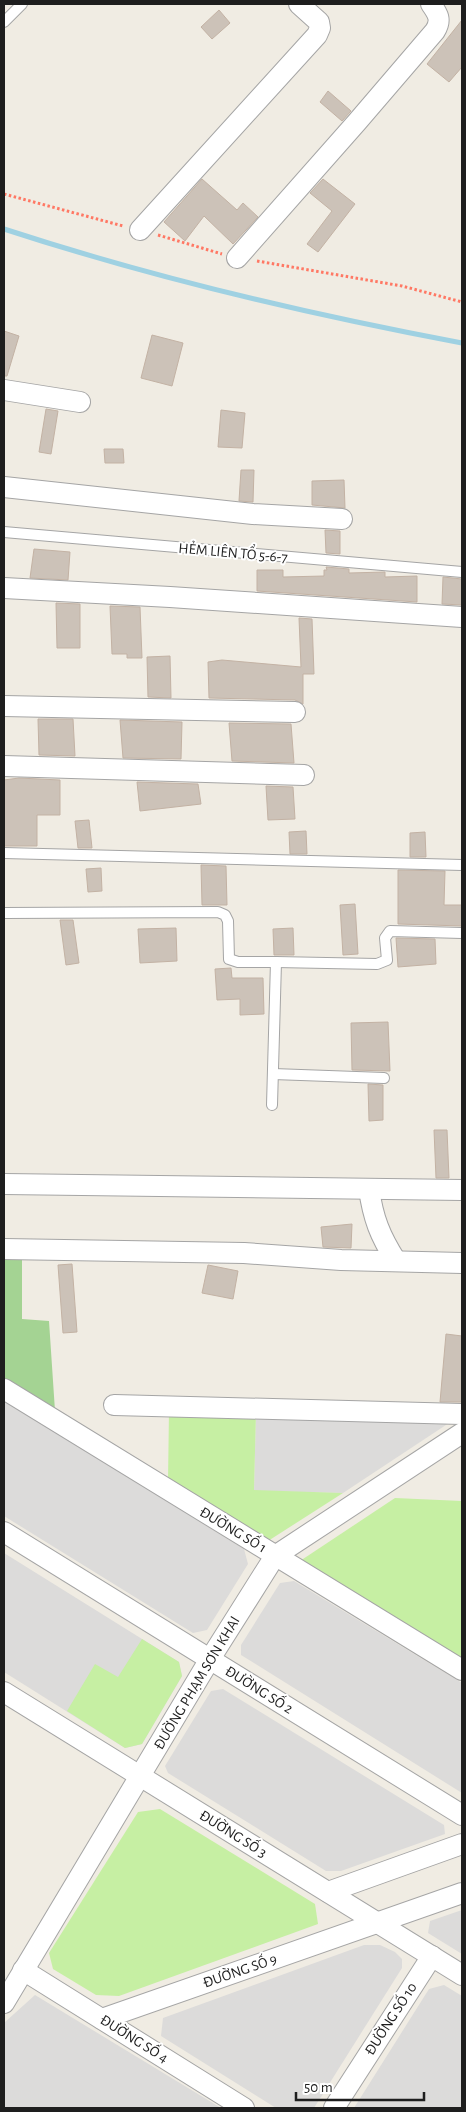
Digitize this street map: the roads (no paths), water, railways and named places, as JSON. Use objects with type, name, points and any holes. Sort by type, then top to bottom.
[{"type":"street","points":[[140,230],[317,34],[320,28],[319,22],[299,4]]},
{"type":"street","points":[[237,258],[434,31],[440,20],[438,13],[431,4]]},
{"type":"street","points":[[4,390],[80,402]]},
{"type":"street","points":[[4,487],[253,514],[342,519]]},
{"type":"street","points":[[4,588],[170,597],[462,617]]},
{"type":"street","points":[[4,706],[295,712]]},
{"type":"street","points":[[4,766],[304,775]]},
{"type":"street","points":[[4,1184],[462,1190]]},
{"type":"street","points":[[369,1189],[378,1229],[396,1261]]},
{"type":"street","points":[[4,1249],[244,1253],[341,1260],[462,1263]]},
{"type":"street","name":"ĐƯỜNG SỐ 1","points":[[4,1389],[462,1670]]},
{"type":"street","points":[[114,1406],[462,1414]]},
{"type":"street","name":"ĐƯỜNG PHẠM SƠN KHAI","points":[[4,2002],[210,1660],[275,1556],[462,1433]]},
{"type":"street","name":"ĐƯỜNG SỐ 2","points":[[4,1532],[462,1816]]},
{"type":"street","name":"ĐƯỜNG SỐ 3","points":[[4,1692],[462,1974]]},
{"type":"street","points":[[328,1892],[462,1844]]},
{"type":"street","name":"ĐƯỜNG SỐ 9","points":[[102,2020],[462,1893]]},
{"type":"street","name":"ĐƯỜNG SỐ 10","points":[[334,2108],[432,1956]]},
{"type":"street","name":"ĐƯỜNG SỐ 4","points":[[23,1970],[244,2108]]},
{"type":"lane","points":[[4,22],[22,4]]},
{"type":"lane","name":"HẺM LIÊN TỔ 5-6-7","points":[[4,532],[462,572]]},
{"type":"lane","points":[[4,852],[462,865]]},
{"type":"lane","points":[[4,913],[218,912],[225,915],[228,921],[229,959],[238,962],[377,964],[387,960],[385,938],[390,931],[462,933]]},
{"type":"lane","points":[[272,1105],[276,962]]},
{"type":"lane","points":[[273,1074],[384,1078]]},
{"type":"waterway","points":[[4,229],[60,247],[231,294],[346,320],[462,343]]}]
